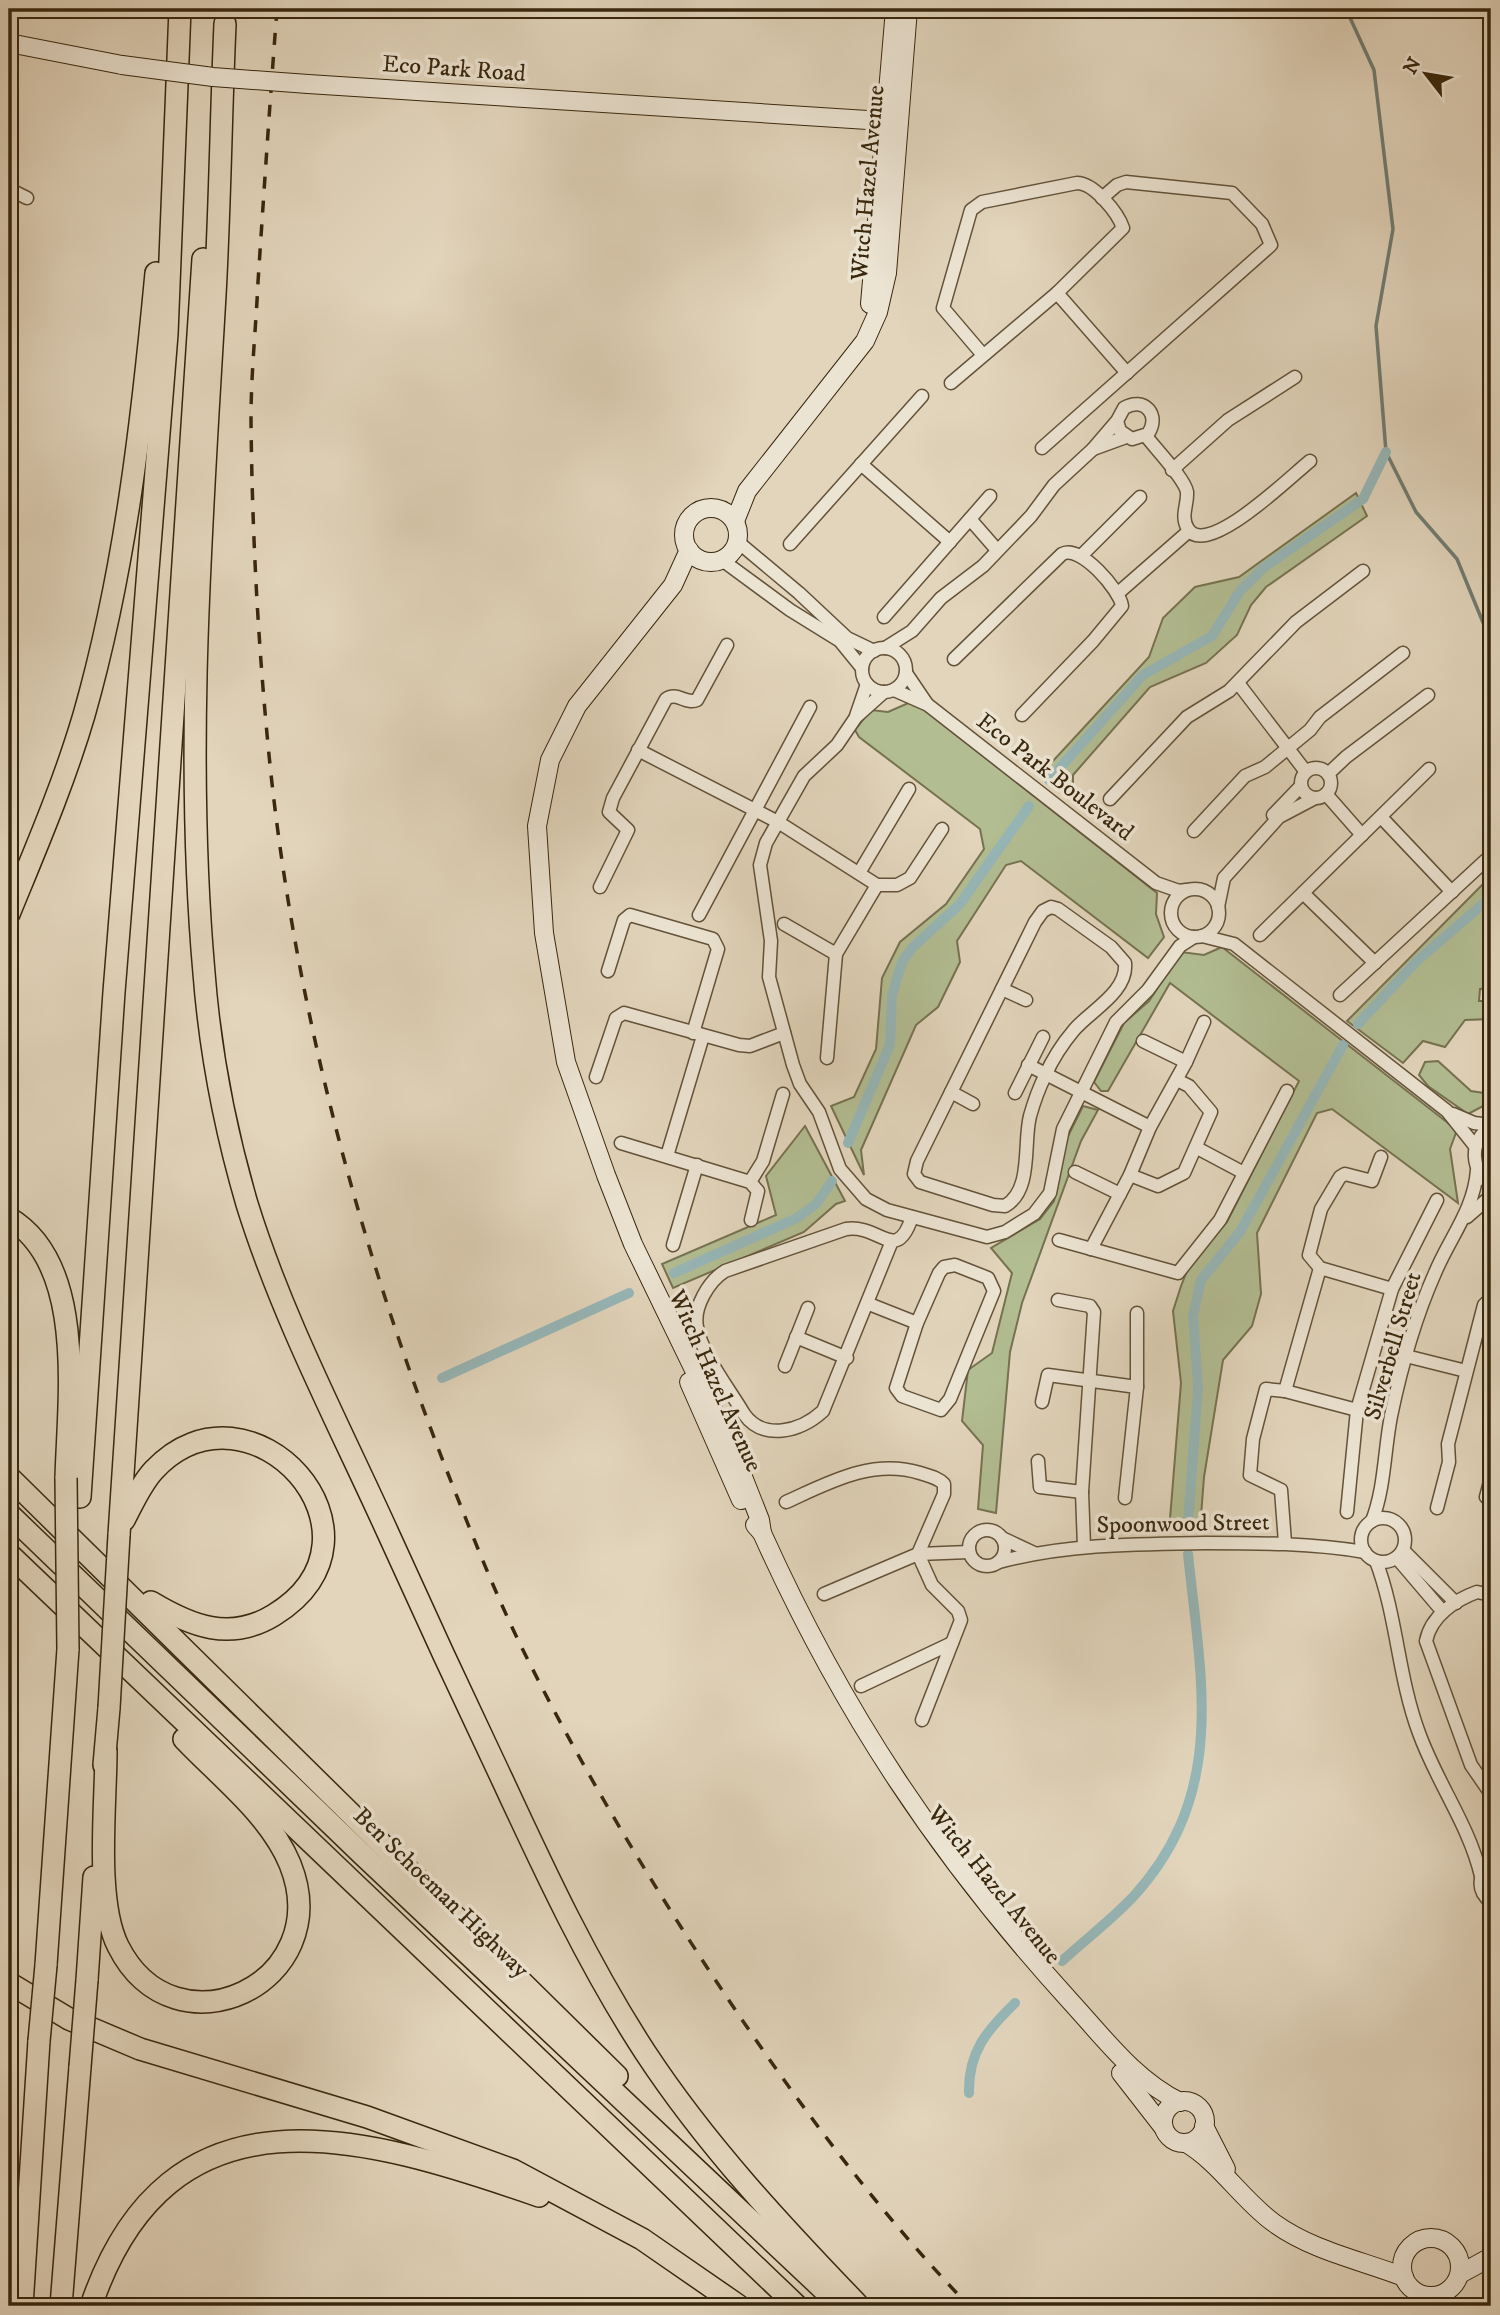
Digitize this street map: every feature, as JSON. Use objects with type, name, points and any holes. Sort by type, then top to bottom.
[{"type":"highway","points":[[22,2306],[114,992],[167,334],[180,9]]},
{"type":"highway","points":[[61,2306],[106,1751],[196,350],[225,16]]},
{"type":"highway","points":[[225,16],[215,291],[199,568],[198,837],[203,972],[221,1096],[247,1203],[287,1310],[414,1590],[533,1847],[599,1977],[647,2055],[723,2156],[785,2228],[859,2306]]},
{"type":"highway","points":[[9,914],[61,787],[102,644],[136,461],[162,217],[172,178]]},
{"type":"highway","points":[[9,885],[102,644]]},
{"type":"highway","points":[[9,1218],[39,1244],[60,1290],[66,1335],[68,1649]]},
{"type":"highway","points":[[119,1582],[189,1623],[205,1629],[241,1629],[268,1619],[303,1591],[317,1566],[322,1534],[318,1505],[293,1466],[255,1444],[223,1440],[204,1441],[167,1458],[145,1481],[120,1532]]},
{"type":"highway","points":[[9,1476],[732,2191],[812,2280]]},
{"type":"highway","name":"Ben Schoeman Highway","points":[[9,1514],[841,2306]]},
{"type":"highway","points":[[9,1554],[797,2306]]},
{"type":"highway","points":[[46,1590],[253,1810],[281,1847],[296,1887],[297,1927],[285,1958],[267,1979],[253,1989],[216,2002],[185,2000],[147,1983],[127,1961],[117,1943],[105,1894],[106,1751]]},
{"type":"highway","points":[[9,1983],[69,2019],[140,2049],[366,2117],[513,2170],[608,2219],[681,2263],[739,2306]]},
{"type":"highway","points":[[91,2306],[103,2272],[127,2229],[166,2188],[213,2158],[270,2142],[301,2139],[356,2143],[446,2165],[608,2219]]},
{"type":"street","name":"Witch Hazel Avenue","points":[[735,521],[747,491],[871,330],[885,285],[895,9]]},
{"type":"street","name":"Witch Hazel Avenue","points":[[892,122],[908,9]]},
{"type":"street","name":"Eco Park Road","points":[[9,43],[122,65],[213,77],[892,122]]},
{"type":"street","points":[[951,383],[1058,293],[1123,228],[1101,198],[1081,182],[982,202],[974,206],[943,308],[983,355]]},
{"type":"street","points":[[1042,447],[1270,247],[1271,242],[1256,217],[1229,192],[1126,182],[1117,185],[1101,198]]},
{"type":"street","points":[[9,190],[27,198]]},
{"type":"street","points":[[1058,293],[1126,373]]},
{"type":"street","points":[[1172,470],[1228,420],[1295,377]]},
{"type":"street","points":[[1109,388],[1124,408]]},
{"type":"street","points":[[790,544],[922,396]]},
{"type":"street","points":[[862,668],[866,658],[912,631],[939,600],[976,572],[1031,516],[1054,485],[1093,449],[1117,421],[1124,408],[1138,403],[1149,408],[1154,422],[1146,436],[1139,439],[1126,437],[1093,449]]},
{"type":"street","points":[[1117,421],[1126,437]]},
{"type":"street","points":[[1146,436],[1187,492],[1184,515],[1189,531],[1201,537],[1217,534],[1310,461]]},
{"type":"street","points":[[861,464],[950,542]]},
{"type":"street","name":"Witch Hazel Avenue","points":[[718,509],[747,491]]},
{"type":"street","points":[[884,617],[990,496]]},
{"type":"street","points":[[1082,555],[1140,497]]},
{"type":"street","points":[[905,667],[896,652],[847,638],[738,542],[735,521],[718,509],[699,510],[688,522],[684,537],[689,551],[713,561],[840,640],[862,668],[867,684],[856,717],[837,745],[804,776],[762,852],[760,872],[771,941],[769,976],[797,1078],[818,1112],[846,1178],[875,1204],[987,1237],[998,1235],[1025,1221],[1050,1194],[1060,1139],[1116,1023],[1144,994],[1180,946],[1215,926],[1224,878],[1279,817],[1320,796],[1330,785],[1328,775],[1319,769],[1306,772]]},
{"type":"street","points":[[970,519],[997,550]]},
{"type":"street","points":[[1117,594],[1189,531]]},
{"type":"street","points":[[713,561],[738,542]]},
{"type":"street","name":"Witch Hazel Avenue","points":[[689,551],[673,585],[642,624],[579,722],[560,763],[552,792],[548,842],[558,1010],[566,1062],[575,1092],[633,1244],[730,1444],[760,1520],[762,1533],[799,1615],[864,1731],[952,1862],[1033,1960],[1148,2083],[1180,2102]]},
{"type":"street","points":[[954,659],[1062,554],[1071,551],[1082,555],[1117,594],[1122,606],[1104,629],[1022,715]]},
{"type":"street","name":"Witch Hazel Avenue","points":[[673,585],[713,561]]},
{"type":"street","points":[[1110,799],[1187,717],[1209,706],[1238,683],[1296,622],[1363,571]]},
{"type":"street","points":[[856,717],[889,691],[905,667],[912,631]]},
{"type":"street","points":[[600,887],[628,830],[609,812],[609,806],[638,750],[668,697],[692,702],[697,700],[727,645]]},
{"type":"street","points":[[1194,831],[1245,776],[1265,767],[1310,730],[1320,717],[1403,653]]},
{"type":"street","name":"Eco Park Boulevard","points":[[905,667],[928,705]]},
{"type":"street","points":[[1238,683],[1306,772]]},
{"type":"street","points":[[867,684],[889,691]]},
{"type":"street","name":"Eco Park Boulevard","points":[[889,691],[928,705],[1156,883],[1171,911]]},
{"type":"street","points":[[1328,775],[1346,757],[1427,695]]},
{"type":"street","points":[[699,915],[810,707]]},
{"type":"street","points":[[638,750],[778,822],[877,885],[897,884],[910,878],[942,829]]},
{"type":"street","points":[[1260,935],[1429,769]]},
{"type":"street","points":[[1167,962],[1175,937],[1171,911],[1173,902],[1191,889],[1210,883],[1301,786],[1306,772]]},
{"type":"street","points":[[1301,786],[1306,794],[1320,796],[1362,835]]},
{"type":"street","points":[[859,873],[909,789]]},
{"type":"street","points":[[1381,817],[1452,892]]},
{"type":"street","points":[[1340,995],[1486,860]]},
{"type":"street","name":"Eco Park Boulevard","points":[[1156,883],[1191,889]]},
{"type":"street","points":[[827,1058],[836,954],[877,885]]},
{"type":"street","points":[[1191,889],[1210,894],[1234,944]]},
{"type":"street","points":[[1303,893],[1375,963]]},
{"type":"street","points":[[1051,907],[1058,909],[1111,947],[1125,963],[1124,976],[1116,988],[1075,1029],[1046,1074],[1030,1117],[1021,1185],[1013,1200],[1004,1206],[952,1193],[916,1177],[917,1161],[1002,989],[1039,915],[1051,907]]},
{"type":"street","points":[[608,971],[624,920],[630,915],[715,941],[718,949],[667,1156]]},
{"type":"street","points":[[784,924],[836,954]]},
{"type":"street","points":[[1175,927],[1180,932],[1234,944],[1447,1111],[1468,1121],[1491,1126],[1475,1146],[1447,1111]]},
{"type":"street","points":[[1002,989],[1026,1000]]},
{"type":"street","points":[[596,1077],[616,1018],[621,1014],[638,1016],[698,1035],[746,1046],[784,1034]]},
{"type":"street","points":[[1091,1249],[1204,1022]]},
{"type":"street","points":[[1014,1093],[1043,1037]]},
{"type":"street","points":[[1143,1041],[1186,1062]]},
{"type":"street","points":[[1028,1065],[1150,1127]]},
{"type":"street","points":[[1130,1175],[1158,1186],[1184,1173],[1197,1148],[1211,1112],[1189,1086],[1177,1080]]},
{"type":"street","points":[[1059,1240],[1178,1273],[1220,1220],[1287,1091]]},
{"type":"street","points":[[951,1092],[973,1104]]},
{"type":"street","points":[[750,1182],[763,1161],[783,1094]]},
{"type":"street","points":[[621,1143],[750,1182],[758,1191],[751,1220]]},
{"type":"street","name":"Silverbell Street","points":[[1368,1526],[1382,1490],[1391,1417],[1406,1356],[1436,1270],[1464,1220],[1476,1186],[1475,1146]]},
{"type":"street","points":[[1197,1148],[1244,1173]]},
{"type":"street","points":[[1381,1157],[1372,1181],[1342,1175],[1321,1209],[1309,1252],[1320,1268],[1392,1289]]},
{"type":"street","points":[[673,1245],[697,1165]]},
{"type":"street","points":[[1477,1170],[1491,1185]]},
{"type":"street","points":[[1075,1172],[1120,1194]]},
{"type":"street","name":"Silverbell Street","points":[[1464,1220],[1491,1196]]},
{"type":"street","points":[[1346,1512],[1357,1410],[1392,1289],[1437,1200]]},
{"type":"street","points":[[892,1241],[827,1405],[818,1415],[782,1432],[763,1430],[753,1425],[744,1414],[697,1330],[698,1313],[709,1283],[725,1272],[846,1229],[865,1230],[892,1241],[905,1236],[912,1217]]},
{"type":"street","points":[[944,1267],[963,1267],[992,1282],[993,1298],[950,1399],[941,1410],[897,1391],[896,1384],[917,1323],[944,1267]]},
{"type":"street","points":[[1285,1391],[1320,1268]]},
{"type":"street","points":[[1437,1508],[1449,1462],[1448,1444],[1466,1371],[1485,1305],[1491,1298]]},
{"type":"street","points":[[1058,1300],[1094,1309],[1082,1492],[1084,1547]]},
{"type":"street","points":[[869,1304],[917,1323]]},
{"type":"street","points":[[785,1366],[808,1308]]},
{"type":"street","points":[[1125,1498],[1138,1387],[1138,1313]]},
{"type":"street","points":[[796,1337],[847,1358]]},
{"type":"street","points":[[1406,1356],[1466,1371]]},
{"type":"street","points":[[1042,1402],[1048,1375],[1138,1387]]},
{"type":"street","points":[[1285,1543],[1281,1490],[1250,1475],[1252,1439],[1266,1389],[1285,1391],[1357,1410]]},
{"type":"street","points":[[1038,1461],[1040,1487],[1082,1492]]},
{"type":"street","points":[[786,1502],[843,1477],[876,1469],[911,1470],[935,1477],[945,1488],[918,1554],[932,1585],[960,1616],[922,1720]]},
{"type":"street","points":[[1486,1497],[1491,1478]]},
{"type":"street","name":"Silverbell Street","points":[[1382,1490],[1393,1521]]},
{"type":"street","points":[[1333,1546],[1383,1518],[1393,1521],[1405,1534],[1385,1585]]},
{"type":"street","points":[[1368,1526],[1361,1539],[1365,1552],[1376,1561],[1385,1585],[1403,1684],[1419,1735],[1442,1786],[1474,1844],[1481,1876],[1481,1890],[1491,1902]]},
{"type":"street","points":[[1002,1538],[1004,1553],[999,1562],[992,1565],[978,1564],[969,1552],[970,1541],[979,1531],[993,1531],[1034,1553]]},
{"type":"street","name":"Spoonwood Street","points":[[999,1562],[1034,1553],[1084,1547],[1285,1543],[1333,1546],[1365,1552]]},
{"type":"street","points":[[824,1594],[918,1554],[969,1552]]},
{"type":"street","points":[[1376,1561],[1397,1556]]},
{"type":"street","points":[[1397,1556],[1457,1603]]},
{"type":"street","points":[[1397,1556],[1443,1612]]},
{"type":"street","points":[[1491,1595],[1478,1592],[1443,1612],[1429,1630],[1427,1651],[1471,1765],[1491,1794]]},
{"type":"street","name":"Witch Hazel Avenue","points":[[799,1615],[803,1632],[836,1704],[942,1866],[1007,1945],[1135,2088],[1163,2127]]},
{"type":"street","points":[[861,1686],[952,1643]]},
{"type":"street","points":[[1474,1844],[1491,1856]]},
{"type":"street","points":[[1481,1876],[1491,1863]]},
{"type":"street","points":[[1239,2189],[1204,2126],[1198,2107],[1180,2102],[1168,2108],[1163,2127],[1172,2140],[1186,2143],[1239,2189],[1256,2208],[1291,2234],[1328,2252],[1404,2277],[1418,2293],[1435,2296],[1451,2288],[1460,2274],[1490,2257]]},
{"type":"street","points":[[1186,2143],[1198,2137],[1204,2126]]},
{"type":"street","points":[[1404,2277],[1404,2258],[1411,2246],[1425,2238],[1443,2240],[1457,2252],[1490,2257]]},
{"type":"street","points":[[1457,2252],[1460,2274]]},
{"type":"street","points":[[1373,2265],[1404,2258]]},
{"type":"green space","points":[[1356,493],[1367,516],[1266,587],[1251,605],[1237,635],[1206,663],[1150,687],[1073,775],[1073,789],[1036,762],[1053,761],[1149,657],[1163,618],[1195,587],[1239,577]]},
{"type":"green space","points":[[913,701],[1157,893],[1156,914],[1164,937],[1148,958],[1021,861],[1006,865],[957,941],[960,962],[938,1007],[916,1025],[861,1150],[864,1175],[831,1106],[854,1097],[876,1049],[882,978],[900,942],[946,904],[984,849],[980,829],[859,737],[855,730],[871,710],[888,712]]},
{"type":"green space","points":[[1491,876],[1491,988],[1480,989],[1479,1001],[1491,1001],[1491,1019],[1465,1020],[1445,1047],[1423,1041],[1403,1063],[1347,1021]]},
{"type":"green space","points":[[1222,947],[1457,1130],[1450,1149],[1458,1203],[1332,1109],[1317,1113],[1257,1233],[1261,1294],[1252,1326],[1223,1360],[1204,1477],[1201,1516],[1210,1530],[1157,1529],[1170,1519],[1181,1383],[1173,1311],[1191,1261],[1227,1222],[1299,1081],[1170,983],[1108,1091],[1101,1091],[1094,1082],[1124,1023],[1149,1001],[1181,952],[1204,955]]},
{"type":"green space","points":[[1438,1061],[1471,1091],[1491,1094],[1491,1102],[1468,1114],[1428,1086],[1419,1075],[1425,1062]]},
{"type":"green space","points":[[1083,1106],[1098,1110],[1081,1141],[1022,1303],[1010,1352],[996,1513],[978,1509],[983,1445],[962,1421],[968,1370],[992,1353],[1012,1273],[991,1248],[1040,1219],[1054,1201],[1066,1140]]},
{"type":"green space","points":[[805,1126],[845,1201],[836,1204],[804,1232],[673,1288],[662,1264],[776,1215],[766,1176]]},
{"type":"waterway","points":[[1346,9],[1374,70],[1393,229],[1376,326],[1386,452],[1416,512],[1457,559],[1491,642]]},
{"type":"waterway","points":[[1049,780],[1143,675],[1212,636],[1240,591],[1263,568],[1363,499],[1386,452]]},
{"type":"waterway","points":[[848,1143],[890,1045],[892,995],[902,962],[913,947],[960,904],[1029,806]]},
{"type":"waterway","points":[[1358,1024],[1417,961],[1491,897]]},
{"type":"waterway","points":[[1188,1524],[1198,1387],[1193,1316],[1201,1280],[1240,1232],[1343,1045]]},
{"type":"waterway","points":[[674,1273],[797,1218],[816,1204],[832,1181]]},
{"type":"waterway","points":[[442,1378],[629,1293]]},
{"type":"waterway","points":[[1062,1961],[1133,1897],[1163,1858],[1184,1817],[1196,1776],[1201,1734],[1198,1647],[1188,1554]]},
{"type":"waterway","points":[[969,2093],[972,2065],[981,2043],[1015,2003]]},
{"type":"railway","points":[[277,9],[251,402],[259,629],[269,755],[295,943],[314,1036],[361,1220],[420,1401],[480,1554],[528,1660],[592,1780],[685,1934],[800,2103],[898,2227],[969,2306]]}]
